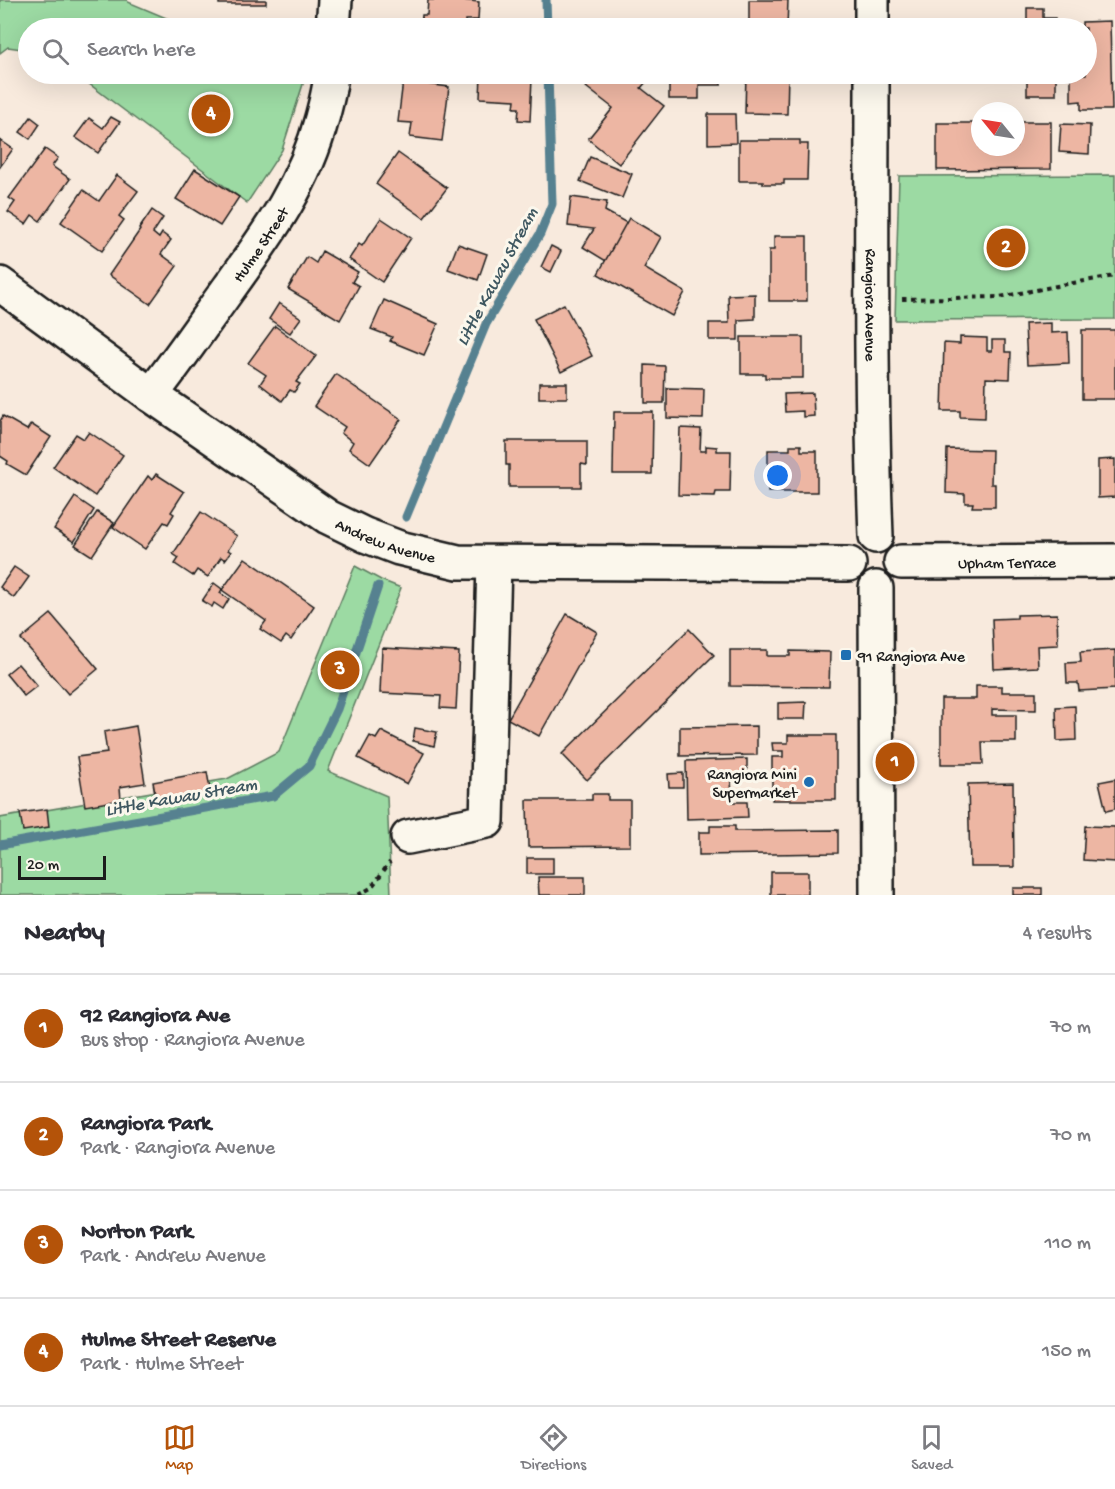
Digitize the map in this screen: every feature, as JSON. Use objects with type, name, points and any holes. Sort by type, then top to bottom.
[{"type":"street","points":[[334,18],[335,0]]},
{"type":"street","points":[[872,0],[872,18]]},
{"type":"street","name":"Hulme Street","points":[[151,395],[274,225],[301,179],[317,139],[330,84]]},
{"type":"street","name":"Rangiora Avenue","points":[[872,84],[872,300],[876,536]]},
{"type":"street","name":"Andrew Avenue","points":[[0,284],[151,395],[328,517],[399,548],[458,562],[849,564]]},
{"type":"street","points":[[876,536],[891,542],[898,551],[901,561],[899,574],[889,585],[876,588],[861,585],[852,575],[849,564],[851,551],[856,543],[864,537],[876,536]]},
{"type":"street","name":"Upham Terrace","points":[[901,561],[1115,561]]},
{"type":"street","points":[[408,837],[487,821],[494,563]]},
{"type":"street","points":[[876,588],[877,895]]},
{"type":"path","points":[[872,300],[1000,297],[1115,276]]},
{"type":"path","points":[[358,895],[371,888],[408,837]]},
{"type":"green space","points":[[0,0],[127,0],[166,18],[18,18],[18,48],[8,47],[0,53]]},
{"type":"green space","points":[[89,84],[303,84],[282,150],[247,203]]},
{"type":"green space","points":[[1115,175],[1115,319],[895,320],[899,176]]},
{"type":"green space","points":[[355,566],[401,588],[328,771],[387,796],[391,895],[0,895],[0,818],[227,779],[279,752]]},
{"type":"building","points":[[219,0],[266,0],[266,4],[219,4]]},
{"type":"building","points":[[428,0],[479,2],[478,18],[422,18],[422,15],[427,15]]},
{"type":"building","points":[[749,0],[788,0],[787,18],[749,18]]},
{"type":"building","points":[[1027,8],[1043,8],[1043,18],[1027,18]]},
{"type":"building","points":[[1097,21],[1110,21],[1112,110],[1081,110],[1081,101],[1071,102],[1071,84],[1097,84]]},
{"type":"building","points":[[403,84],[449,87],[442,141],[410,137],[412,123],[398,122]]},
{"type":"building","points":[[481,84],[532,84],[530,121],[518,120],[519,108],[514,108],[515,100],[480,98]]},
{"type":"building","points":[[589,84],[644,84],[641,88],[664,106],[619,164],[588,139],[613,108],[586,87]]},
{"type":"building","points":[[669,84],[721,84],[699,85],[699,99],[669,99]]},
{"type":"building","points":[[746,84],[788,84],[787,114],[745,113]]},
{"type":"building","points":[[1027,84],[1056,84],[1056,95],[1027,95]]},
{"type":"building","points":[[708,114],[735,114],[736,143],[708,144]]},
{"type":"building","points":[[31,117],[40,124],[30,139],[20,132]]},
{"type":"building","points":[[111,117],[120,122],[98,153],[75,137],[89,118],[103,128]]},
{"type":"building","points":[[1025,122],[1051,122],[1051,169],[937,170],[937,123],[971,123],[971,156],[1025,156]]},
{"type":"building","points":[[1061,124],[1090,125],[1089,154],[1059,152]]},
{"type":"building","points":[[0,140],[13,149],[0,167]]},
{"type":"building","points":[[739,140],[800,140],[800,144],[808,144],[807,180],[784,180],[784,184],[739,181]]},
{"type":"building","points":[[45,149],[58,158],[52,166],[70,179],[40,221],[32,215],[26,224],[8,212],[15,202],[9,198]]},
{"type":"building","points":[[398,153],[447,188],[424,218],[376,184]]},
{"type":"building","points":[[590,157],[632,174],[622,198],[580,181]]},
{"type":"building","points":[[195,169],[239,197],[220,226],[176,199]]},
{"type":"building","points":[[117,175],[138,191],[119,216],[124,220],[102,251],[61,222],[83,190],[99,201]]},
{"type":"building","points":[[571,197],[607,202],[605,211],[627,223],[606,261],[583,247],[594,229],[568,226]]},
{"type":"building","points":[[152,210],[163,218],[153,233],[159,238],[162,233],[171,240],[161,254],[177,266],[150,304],[109,275]]},
{"type":"building","points":[[381,218],[411,238],[382,282],[349,259],[359,244],[362,246]]},
{"type":"building","points":[[629,218],[661,237],[644,268],[685,292],[672,316],[598,274]]},
{"type":"building","points":[[774,236],[807,236],[807,301],[769,301],[769,250],[774,250]]},
{"type":"building","points":[[458,244],[487,254],[478,280],[448,269]]},
{"type":"building","points":[[551,246],[561,251],[551,272],[541,267]]},
{"type":"building","points":[[322,251],[358,272],[352,282],[359,286],[340,320],[288,289],[307,257],[316,263]]},
{"type":"building","points":[[755,294],[755,319],[738,320],[738,340],[709,340],[709,323],[729,323],[728,295]]},
{"type":"building","points":[[384,300],[438,324],[424,355],[390,341],[392,337],[371,329]]},
{"type":"building","points":[[279,303],[301,318],[290,333],[269,319]]},
{"type":"building","points":[[564,304],[592,356],[561,372],[534,319]]},
{"type":"building","points":[[1051,323],[1051,333],[1068,332],[1069,363],[1027,365],[1025,324]]},
{"type":"building","points":[[275,326],[316,356],[296,382],[300,384],[294,392],[290,390],[282,401],[260,384],[266,375],[248,363]]},
{"type":"building","points":[[1082,330],[1115,330],[1115,399],[1082,399]]},
{"type":"building","points":[[741,337],[803,337],[803,378],[765,378],[765,374],[741,374]]},
{"type":"building","points":[[960,337],[987,338],[987,351],[992,351],[992,340],[1005,340],[1005,352],[1011,352],[1010,379],[986,378],[985,418],[960,417],[960,411],[942,411],[944,343],[960,344]]},
{"type":"building","points":[[645,365],[665,366],[664,403],[645,403]]},
{"type":"building","points":[[336,374],[401,419],[370,464],[349,449],[353,442],[341,433],[345,427],[314,406]]},
{"type":"building","points":[[539,383],[567,383],[567,398],[539,398]]},
{"type":"building","points":[[667,388],[704,389],[703,419],[667,418]]},
{"type":"building","points":[[813,393],[814,416],[803,417],[803,411],[785,412],[784,394]]},
{"type":"building","points":[[614,412],[653,412],[652,474],[613,474]]},
{"type":"building","points":[[3,416],[27,430],[31,424],[51,437],[26,475],[7,464],[8,461],[0,456],[0,421]]},
{"type":"building","points":[[680,428],[701,429],[700,451],[706,451],[706,446],[717,447],[717,451],[731,451],[730,492],[716,492],[715,496],[678,495]]},
{"type":"building","points":[[89,432],[123,455],[95,496],[53,467],[76,434],[84,439]]},
{"type":"building","points":[[506,441],[587,441],[587,465],[581,464],[581,487],[509,487]]},
{"type":"building","points":[[790,445],[801,445],[801,451],[817,451],[817,492],[768,492],[768,450],[790,450]]},
{"type":"building","points":[[947,449],[992,450],[991,484],[995,484],[995,507],[972,507],[973,503],[965,503],[965,494],[946,493]]},
{"type":"building","points":[[1115,459],[1115,497],[1098,498],[1098,460]]},
{"type":"building","points":[[156,474],[184,492],[171,512],[174,514],[168,524],[164,522],[145,549],[113,527],[148,476],[152,480]]},
{"type":"building","points":[[75,497],[94,510],[74,542],[54,529]]},
{"type":"building","points":[[97,512],[114,523],[92,556],[75,545]]},
{"type":"building","points":[[201,512],[237,536],[228,550],[231,552],[225,560],[221,557],[208,577],[197,570],[193,576],[175,564],[179,558],[173,554]]},
{"type":"building","points":[[245,558],[314,606],[291,640],[286,636],[281,643],[260,629],[266,621],[222,590]]},
{"type":"building","points":[[14,567],[29,577],[14,598],[0,587]]},
{"type":"building","points":[[214,583],[222,589],[220,593],[229,599],[223,609],[214,603],[212,607],[202,601]]},
{"type":"building","points":[[51,614],[98,669],[68,694],[21,639]]},
{"type":"building","points":[[567,614],[597,632],[539,736],[508,719]]},
{"type":"building","points":[[1057,614],[1058,645],[1037,646],[1038,667],[994,669],[992,619],[1017,618],[1017,615]]},
{"type":"building","points":[[689,629],[714,655],[587,780],[562,754]]},
{"type":"building","points":[[382,648],[459,652],[456,709],[440,708],[441,696],[380,693]]},
{"type":"building","points":[[730,650],[767,650],[767,656],[790,656],[790,651],[830,652],[829,687],[730,686]]},
{"type":"building","points":[[1115,650],[1115,689],[1079,691],[1078,683],[1067,683],[1066,663],[1081,662],[1080,652]]},
{"type":"building","points":[[18,664],[37,686],[24,696],[6,674]]},
{"type":"building","points":[[976,686],[1002,686],[1002,692],[1036,692],[1036,710],[992,709],[992,715],[1016,715],[1016,742],[982,742],[983,764],[941,764],[941,699],[976,699]]},
{"type":"building","points":[[806,702],[805,719],[778,719],[778,703]]},
{"type":"building","points":[[1075,706],[1076,740],[1057,741],[1056,707]]},
{"type":"building","points":[[136,726],[145,783],[120,787],[121,800],[85,806],[77,757],[107,753],[104,732]]},
{"type":"building","points":[[757,726],[757,755],[680,756],[680,727]]},
{"type":"building","points":[[415,728],[437,732],[434,746],[413,741]]},
{"type":"building","points":[[381,731],[424,753],[407,784],[358,758],[370,736],[376,739]]},
{"type":"building","points":[[788,735],[836,735],[836,800],[772,800],[772,757],[783,757],[783,751],[773,751],[772,743],[788,743]]},
{"type":"building","points":[[747,759],[747,776],[731,777],[732,802],[747,802],[748,817],[687,819],[686,761]]},
{"type":"building","points":[[207,772],[211,795],[157,805],[153,782]]},
{"type":"building","points":[[683,773],[683,787],[669,787],[668,774]]},
{"type":"building","points":[[1115,779],[1115,809],[1106,811],[1099,782]]},
{"type":"building","points":[[1013,783],[1014,867],[970,867],[968,784]]},
{"type":"building","points":[[592,794],[608,794],[608,800],[630,800],[630,846],[528,847],[527,800],[592,800]]},
{"type":"building","points":[[47,809],[49,827],[23,831],[20,813]]},
{"type":"building","points":[[710,826],[735,826],[735,831],[838,830],[838,853],[699,855],[699,832],[710,832]]},
{"type":"building","points":[[1085,826],[1115,827],[1115,862],[1083,860]]},
{"type":"building","points":[[527,858],[553,858],[553,874],[527,874]]},
{"type":"building","points":[[771,872],[808,872],[808,895],[771,895]]},
{"type":"building","points":[[538,877],[585,877],[585,895],[539,895]]},
{"type":"building","points":[[1013,888],[1042,888],[1042,895],[1013,895]]},
{"type":"waterway","name":"Little Kawau Stream","points":[[546,0],[547,18]]},
{"type":"waterway","name":"Little Kawau Stream","points":[[406,517],[486,324],[540,234],[552,204],[548,84]]},
{"type":"waterway","name":"Little Kawau Stream","points":[[0,845],[273,796],[309,766],[337,709],[378,586]]},
{"type":"place","name":"Hulme Street Reserve","points":[[211,114]]},
{"type":"place","name":"Rangiora Park","points":[[1006,248]]},
{"type":"place","name":"91 Rangiora Ave","points":[[846,655]]},
{"type":"place","name":"Norton Park","points":[[340,670]]},
{"type":"place","name":"92 Rangiora Ave","points":[[895,762]]},
{"type":"place","name":"Rangiora Mini Supermarket","points":[[809,782]]}]
